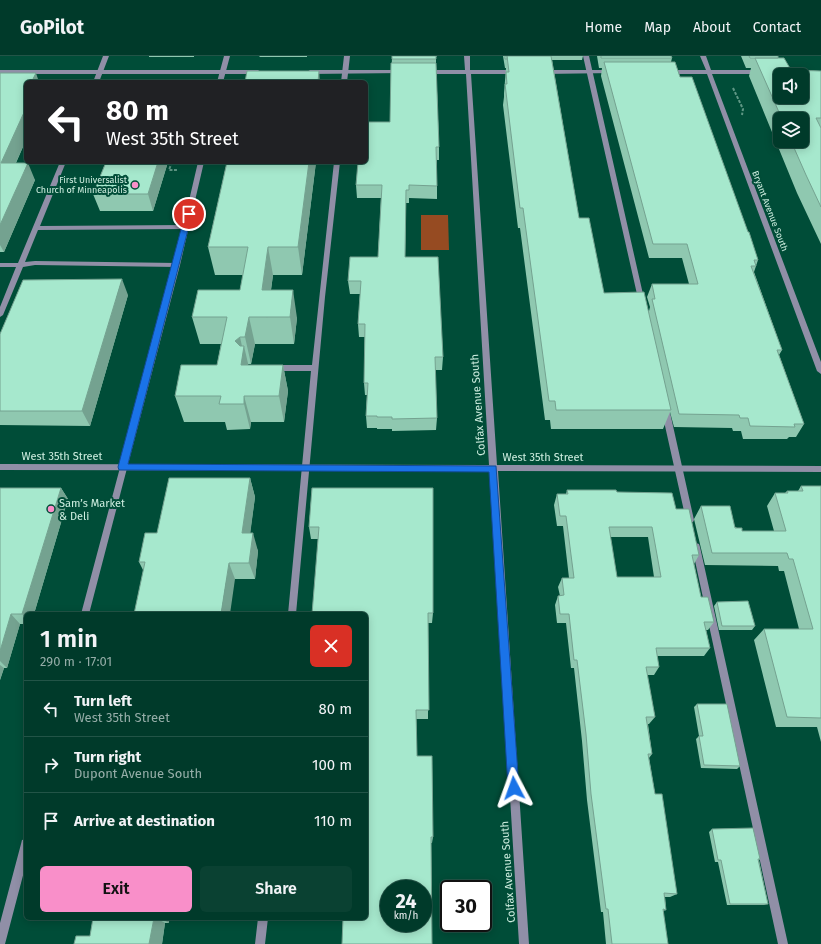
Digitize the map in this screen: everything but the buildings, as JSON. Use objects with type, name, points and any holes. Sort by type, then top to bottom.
[{"type":"street","points":[[97,80],[106,56]]},
{"type":"street","points":[[221,80],[227,56]]},
{"type":"street","points":[[344,80],[347,56]]},
{"type":"street","name":"Colfax Avenue South","points":[[467,56],[524,944]]},
{"type":"street","points":[[586,56],[643,308]]},
{"type":"street","name":"Bryant Avenue South","points":[[703,56],[821,371]]},
{"type":"street","points":[[0,72],[265,72]]},
{"type":"street","points":[[305,72],[405,72]]},
{"type":"street","points":[[420,72],[526,72]]},
{"type":"street","points":[[534,72],[621,72]]},
{"type":"street","points":[[660,72],[769,72]]},
{"type":"street","points":[[0,315],[62,164]]},
{"type":"street","points":[[86,612],[186,227],[201,164]]},
{"type":"street","points":[[292,612],[337,164]]},
{"type":"street","points":[[37,228],[186,227]]},
{"type":"street","points":[[0,265],[35,263],[176,265]]},
{"type":"street","points":[[262,368],[316,368]]},
{"type":"street","points":[[664,401],[783,944]]},
{"type":"street","name":"West 35th Street","points":[[0,467],[821,469]]},
{"type":"street","points":[[0,944],[24,852]]},
{"type":"street","points":[[260,944],[263,920]]},
{"type":"path","points":[[172,164],[170,170],[178,170]]},
{"type":"shaded area","points":[[421,215],[448,215],[449,250],[421,250]]},
{"type":"place","name":"First Universalist Church of Minneapolis","points":[[135,185]]},
{"type":"place","name":"Sam’s Market & Deli","points":[[51,509]]},
{"type":"route","points":[[189,214],[123,467],[493,468],[514,788]]}]
